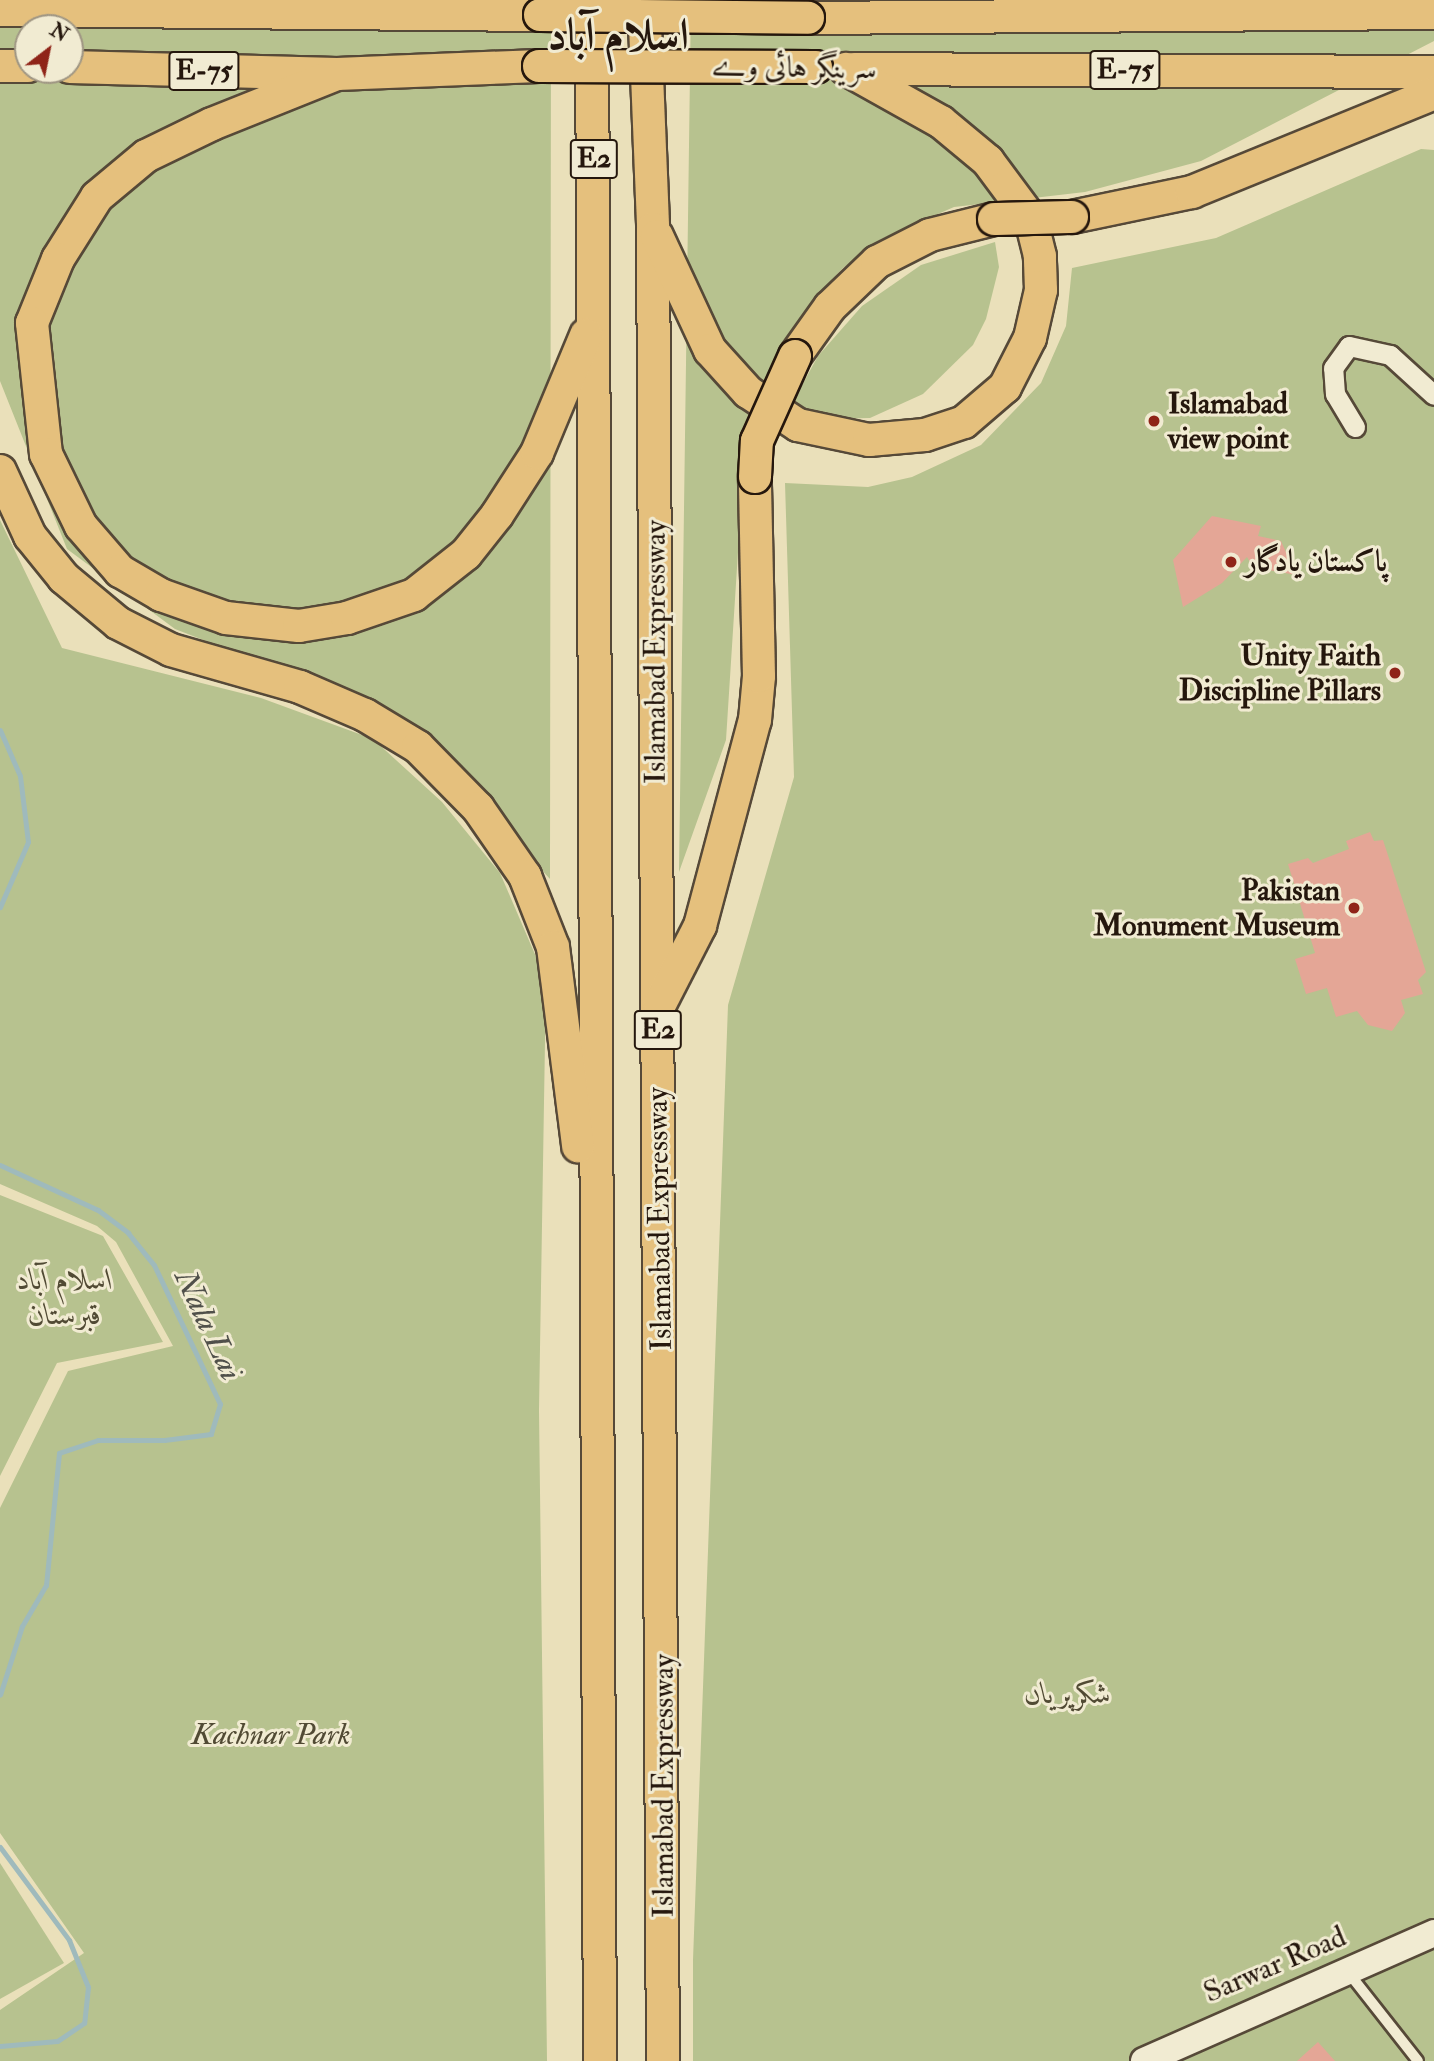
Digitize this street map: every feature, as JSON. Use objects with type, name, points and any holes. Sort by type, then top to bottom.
[{"type":"highway","points":[[306,0],[339,16]]},
{"type":"highway","name":"Islamabad Expressway","points":[[592,0],[600,2061]]},
{"type":"highway","name":"Islamabad Expressway","points":[[644,0],[653,229],[663,2061]]},
{"type":"highway","points":[[871,19],[950,0]]},
{"type":"highway","name":"سرینگر ہائی وے","points":[[0,10],[339,16],[540,15],[871,19],[1434,13]]},
{"type":"highway","name":"سرینگر ہائی وے","points":[[84,68],[337,74],[539,66],[1434,72]]},
{"type":"highway","points":[[653,229],[710,350],[748,392],[798,425],[869,440],[926,435],[964,422],[1005,387],[1030,338],[1041,290],[1040,256],[1031,219],[988,161],[942,122],[831,68]]},
{"type":"highway","points":[[337,74],[212,124],[146,156],[97,197],[58,259],[32,323],[46,454],[81,526],[120,571],[162,595],[226,618],[299,626],[347,618],[414,595],[466,554],[497,515],[537,453],[593,317]]},
{"type":"highway","points":[[658,1009],[699,926],[755,720],[759,676],[755,477],[757,441],[795,356],[830,307],[877,262],[930,235],[994,219],[1072,217],[1192,192],[1434,93]]},
{"type":"highway","points":[[0,471],[30,536],[88,601],[145,639],[300,687],[393,729],[446,771],[505,844],[525,876],[553,947],[595,1279]]},
{"type":"main road","name":"Sarwar Road","points":[[1144,2061],[1434,1933]]},
{"type":"street","points":[[1356,427],[1335,394],[1333,368],[1349,346],[1390,355],[1434,395]]},
{"type":"lane","points":[[1348,1972],[1418,2061]]},
{"type":"green space","points":[[0,0],[551,0],[550,879],[402,717],[175,629],[67,549],[0,381]]},
{"type":"green space","points":[[691,0],[1434,0],[1434,41],[1201,161],[1085,192],[954,207],[881,239],[843,268],[812,301],[779,351],[746,427],[726,740],[679,872]]},
{"type":"green space","name":"شکرپریاں","points":[[1421,149],[1434,150],[1434,2061],[693,2061],[693,1960],[728,1005],[794,777],[785,483],[868,487],[912,477],[981,445],[1041,383],[1066,326],[1072,268],[1216,238]]},
{"type":"green space","points":[[995,242],[999,267],[986,319],[973,345],[923,394],[870,418],[825,419],[790,407],[818,356],[862,306],[921,265]]},
{"type":"green space","name":"Kachnar Park","points":[[0,520],[62,648],[261,698],[373,739],[442,802],[500,873],[546,980],[539,1410],[547,2061],[0,2061],[0,2010],[84,1953],[0,1833],[0,1508],[68,1371],[173,1346],[116,1242],[97,1226],[0,1184]]},
{"type":"green space","name":"اسلام آباد قبرستان","points":[[0,1195],[103,1236],[163,1342],[57,1363],[0,1476]]},
{"type":"green space","points":[[0,1863],[64,1963],[0,1999]]},
{"type":"building","points":[[1212,516],[1261,526],[1258,536],[1281,541],[1296,575],[1253,567],[1247,557],[1222,583],[1183,607],[1173,560]]},
{"type":"building","name":"Pakistan Monument Museum","points":[[1370,832],[1374,841],[1383,840],[1426,972],[1418,980],[1423,994],[1401,1000],[1405,1013],[1392,1031],[1368,1025],[1357,1011],[1336,1017],[1327,988],[1306,994],[1295,959],[1315,953],[1288,864],[1308,858],[1313,863],[1349,849],[1346,841]]},
{"type":"building","points":[[1318,2042],[1335,2061],[1297,2061]]},
{"type":"waterway","name":"Nala Lai","points":[[0,730],[20,776],[28,842],[0,907]]},
{"type":"waterway","name":"Nala Lai","points":[[0,1165],[98,1210],[128,1233],[154,1265],[220,1404],[211,1434],[164,1440],[98,1440],[59,1453],[46,1585],[22,1626],[0,1695]]},
{"type":"waterway","name":"Nala Lai","points":[[0,1847],[69,1940],[88,1987],[84,2023],[57,2041],[0,2046]]},
{"type":"place","name":"Islamabad view point","points":[[1154,421]]},
{"type":"place","name":"پاکستان یادگار","points":[[1231,562]]},
{"type":"place","name":"Unity Faith Discipline Pillars","points":[[1395,673]]},
{"type":"place","name":"Pakistan Monument Museum","points":[[1354,908]]},
{"type":"district","name":"اسلام آباد","points":[[618,36]]}]
